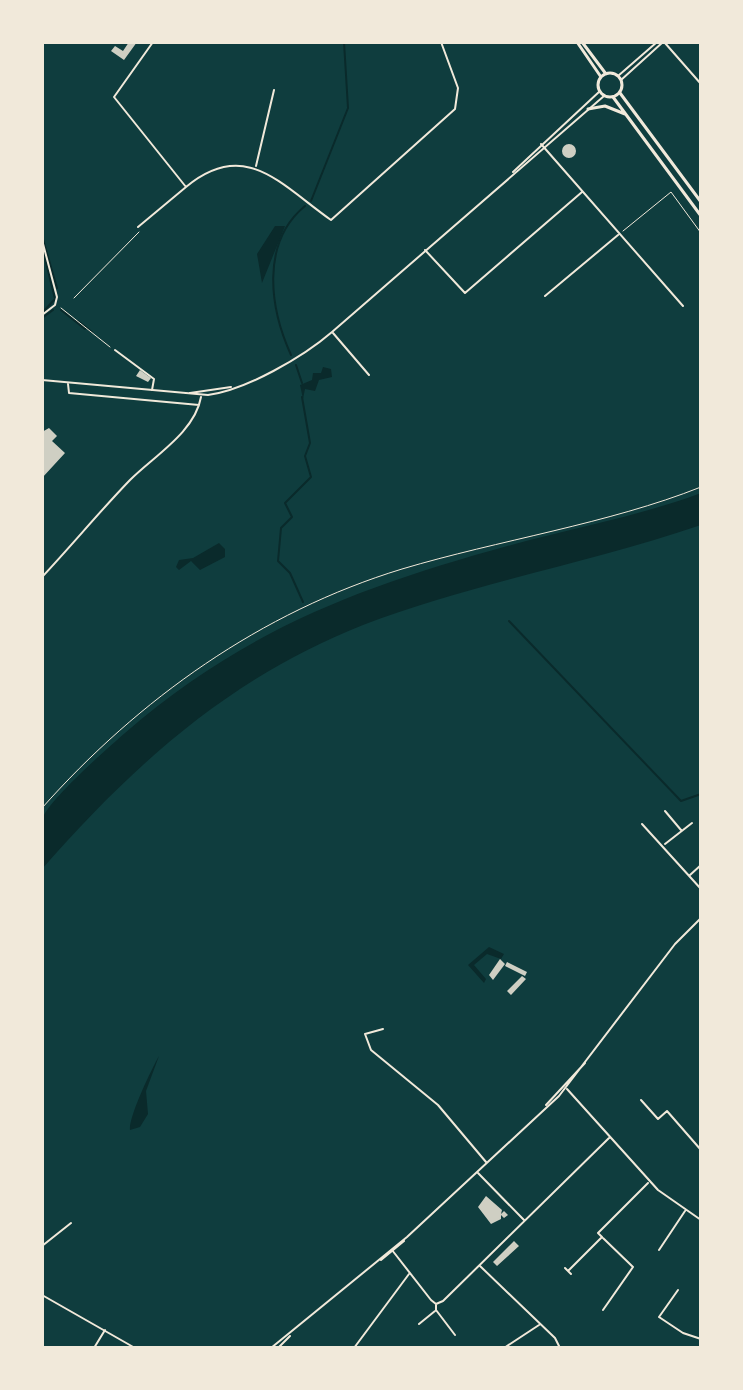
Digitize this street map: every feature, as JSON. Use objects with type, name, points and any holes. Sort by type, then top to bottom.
[{"type":"main road","points":[[579,42],[604,76]]},
{"type":"main road","points":[[604,76],[618,76],[621,80],[620,93],[701,202]]},
{"type":"main road","points":[[604,76],[600,91],[604,96],[613,97],[620,93]]},
{"type":"main road","points":[[613,97],[701,216]]},
{"type":"main road","points":[[588,109],[605,106],[625,114]]},
{"type":"street","points":[[153,42],[114,97],[186,187]]},
{"type":"street","points":[[138,227],[186,187],[220,165],[238,163],[255,168],[331,220],[455,109],[458,92],[441,42]]},
{"type":"street","points":[[618,76],[657,42]]},
{"type":"street","points":[[621,80],[663,42],[701,84]]},
{"type":"street","points":[[255,168],[274,90]]},
{"type":"street","points":[[42,380],[201,394],[237,385],[303,354],[509,177],[600,91]]},
{"type":"street","points":[[542,146],[604,96]]},
{"type":"street","points":[[542,146],[683,306]]},
{"type":"street","points":[[425,250],[465,293],[582,192]]},
{"type":"street","points":[[545,296],[619,234]]},
{"type":"street","points":[[42,240],[56,304],[42,315]]},
{"type":"street","points":[[332,332],[369,375]]},
{"type":"street","points":[[115,350],[154,379],[152,390]]},
{"type":"street","points":[[68,382],[69,393],[199,405]]},
{"type":"street","points":[[42,577],[132,479],[180,433],[199,405],[201,394]]},
{"type":"street","points":[[665,811],[682,831]]},
{"type":"street","points":[[664,845],[692,823]]},
{"type":"street","points":[[642,824],[701,889]]},
{"type":"street","points":[[689,875],[701,865]]},
{"type":"street","points":[[271,1348],[407,1237],[567,1089],[675,944],[701,918]]},
{"type":"street","points":[[383,1029],[365,1034],[371,1050],[438,1105],[487,1162]]},
{"type":"street","points":[[544,1108],[589,1059]]},
{"type":"street","points":[[564,1085],[650,1182],[701,1220]]},
{"type":"street","points":[[641,1100],[658,1119],[667,1111],[701,1150]]},
{"type":"street","points":[[436,1304],[609,1138]]},
{"type":"street","points":[[477,1172],[525,1221]]},
{"type":"street","points":[[603,1310],[633,1267],[598,1233],[650,1182]]},
{"type":"street","points":[[659,1250],[686,1210]]},
{"type":"street","points":[[42,1246],[71,1223]]},
{"type":"street","points":[[568,1271],[602,1237]]},
{"type":"street","points":[[392,1250],[436,1304],[436,1310],[455,1335]]},
{"type":"street","points":[[479,1265],[548,1331],[560,1348]]},
{"type":"street","points":[[354,1348],[409,1273]]},
{"type":"street","points":[[678,1290],[659,1317],[683,1333],[701,1339]]},
{"type":"street","points":[[42,1295],[135,1348]]},
{"type":"street","points":[[419,1324],[436,1310]]},
{"type":"street","points":[[505,1348],[540,1325]]},
{"type":"street","points":[[94,1348],[106,1329]]},
{"type":"street","points":[[278,1348],[293,1332]]},
{"type":"lane","points":[[42,808],[122,727],[183,678],[242,640],[299,610],[401,570],[701,487]]},
{"type":"path","points":[[619,234],[669,192],[701,233]]},
{"type":"path","points":[[74,298],[140,230],[138,227]]},
{"type":"path","points":[[56,304],[115,350]]},
{"type":"water","points":[[275,226],[285,226],[262,283],[257,254]]},
{"type":"water","points":[[323,367],[331,369],[332,377],[319,380],[315,391],[305,389],[303,399],[300,385],[312,380],[313,373],[321,373]]},
{"type":"water","points":[[701,493],[701,525],[405,610],[315,646],[270,670],[228,697],[149,759],[42,869],[42,820],[66,788],[125,733],[171,696],[265,636],[363,592],[415,574]]},
{"type":"water","points":[[219,543],[225,549],[225,557],[200,570],[191,561],[179,570],[176,567],[179,560],[193,558]]},
{"type":"water","points":[[489,947],[504,954],[501,959],[487,954],[474,965],[486,979],[484,983],[468,965]]},
{"type":"water","points":[[159,1056],[146,1091],[148,1114],[140,1127],[130,1130],[136,1104]]},
{"type":"building","points":[[129,42],[137,42],[124,60],[111,51],[115,46],[123,51]]},
{"type":"building","points":[[569,144],[576,151],[569,158],[562,151]]},
{"type":"building","points":[[140,370],[151,378],[148,382],[136,376]]},
{"type":"building","points":[[49,428],[57,436],[52,441],[65,453],[42,478],[42,432]]},
{"type":"building","points":[[500,959],[505,964],[493,980],[489,975]]},
{"type":"building","points":[[507,962],[527,972],[525,976],[505,966]]},
{"type":"building","points":[[522,976],[526,979],[511,995],[507,991]]},
{"type":"building","points":[[486,1196],[502,1210],[501,1214],[504,1211],[508,1215],[504,1218],[501,1215],[501,1219],[491,1224],[478,1207]]},
{"type":"building","points":[[514,1241],[519,1246],[497,1266],[493,1262]]},
{"type":"waterway","points":[[311,201],[348,108],[344,42]]},
{"type":"waterway","points":[[291,355],[278,318],[273,277],[281,238],[305,206]]},
{"type":"waterway","points":[[42,236],[57,288]]},
{"type":"waterway","points":[[42,246],[55,299],[42,313]]},
{"type":"waterway","points":[[42,318],[53,310]]},
{"type":"waterway","points":[[61,310],[85,329]]},
{"type":"waterway","points":[[78,321],[92,332]]},
{"type":"waterway","points":[[296,365],[302,383]]},
{"type":"waterway","points":[[302,397],[310,443],[305,456],[311,477],[285,503],[292,517],[281,528],[278,561],[290,573],[303,602]]},
{"type":"waterway","points":[[509,621],[681,801],[701,794]]}]
